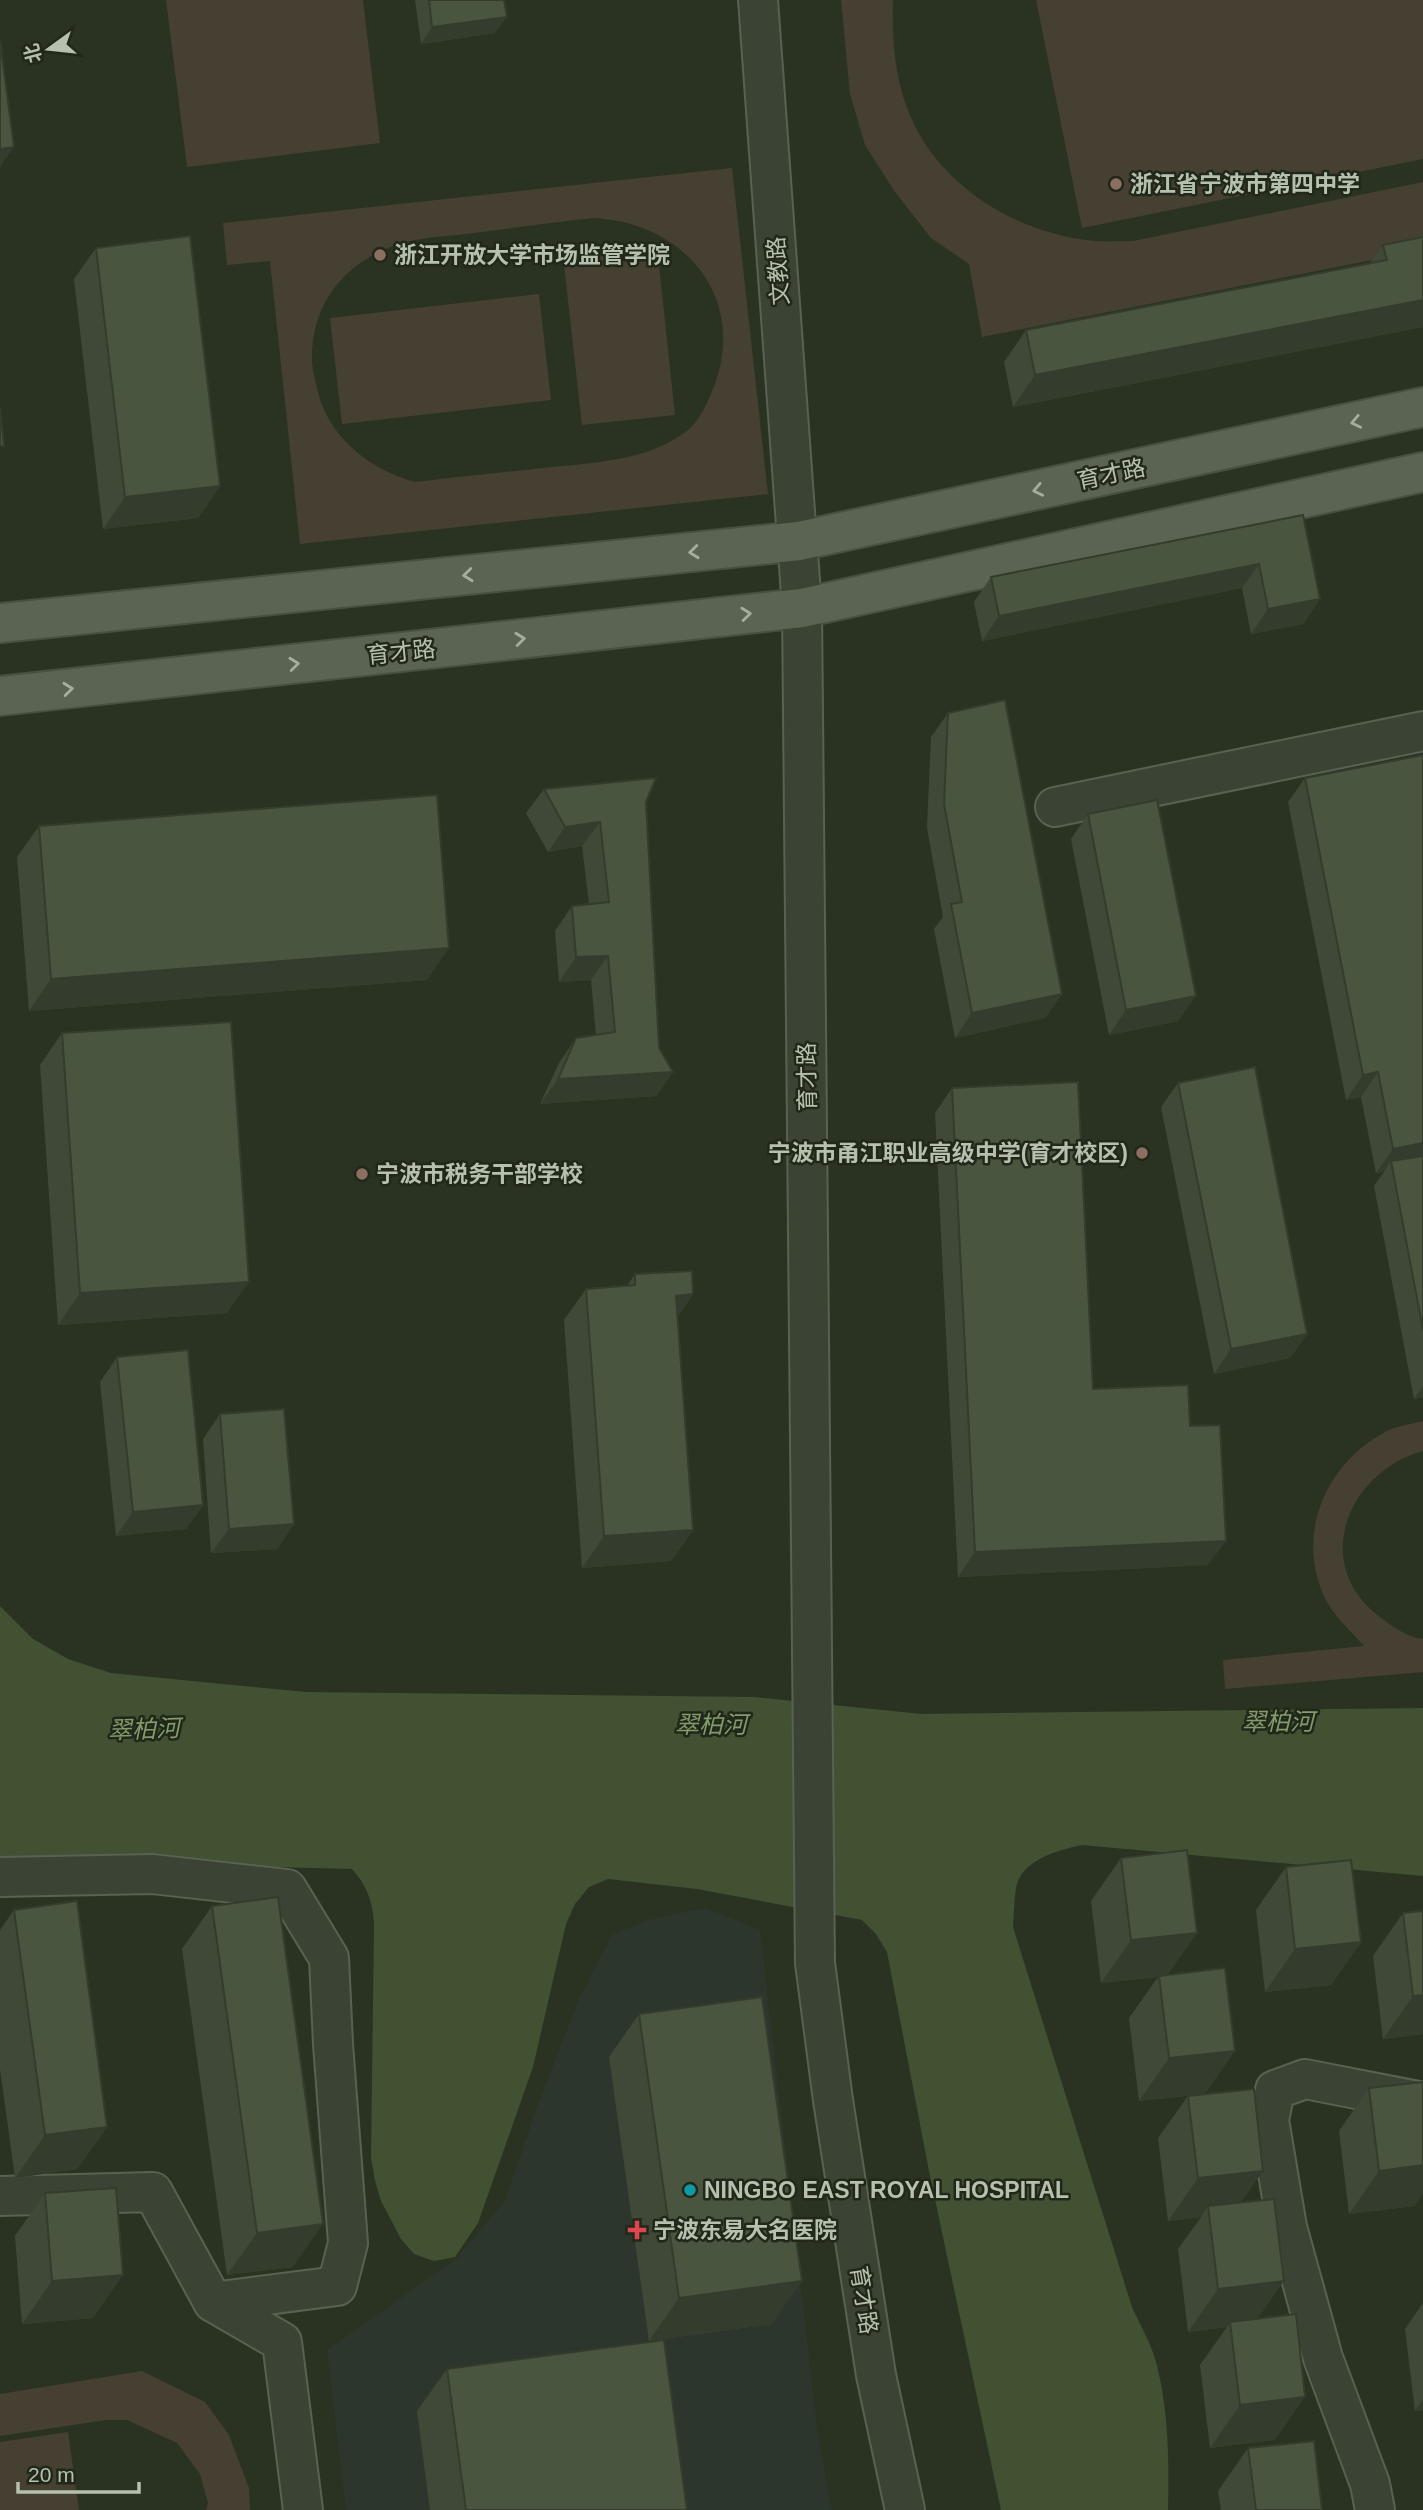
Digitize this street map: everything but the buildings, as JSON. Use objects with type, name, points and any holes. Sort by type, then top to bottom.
[{"type":"main road","name":"育才路","points":[[0,623],[799,541],[1423,407]]},
{"type":"main road","name":"育才路","points":[[0,696],[803,608],[1423,472]]},
{"type":"street","name":"文教路","points":[[758,0],[799,541]]},
{"type":"street","name":"育才路","points":[[799,541],[803,608],[815,1963],[833,2100],[876,2375],[905,2510]]},
{"type":"street","points":[[1055,807],[1423,731]]},
{"type":"street","points":[[0,1877],[152,1874],[287,1889],[329,1958],[332,2044],[348,2244],[337,2286],[213,2302]]},
{"type":"street","points":[[1375,2510],[1370,2484],[1323,2357],[1290,2240],[1269,2120],[1275,2090],[1305,2079],[1423,2102]]},
{"type":"street","points":[[0,2196],[153,2192],[213,2302],[282,2342],[303,2510]]},
{"type":"shaded area","points":[[166,0],[363,0],[380,143],[187,167]]},
{"type":"shaded area","points":[[841,0],[893,0],[896,67],[906,105],[919,133],[936,158],[957,181],[1008,216],[1066,237],[1096,241],[1133,241],[1423,182],[1423,250],[982,337],[969,264],[931,238],[895,192],[865,145],[850,94]]},
{"type":"shaded area","points":[[1036,0],[1423,0],[1423,159],[1082,228]]},
{"type":"shaded area","points":[[732,168],[768,494],[300,544],[270,261],[227,265],[223,223]],"holes":[[[593,218],[626,223],[656,234],[681,250],[701,271],[715,296],[722,325],[722,356],[705,407],[694,424],[684,433],[652,450],[616,460],[415,482],[399,477],[368,460],[342,438],[324,409],[312,360],[318,319],[336,286],[349,272],[382,250],[421,239]]]},
{"type":"shaded area","points":[[657,246],[675,415],[582,425],[563,256]]},
{"type":"shaded area","points":[[539,294],[551,400],[342,424],[330,318]]},
{"type":"shaded area","points":[[1423,1421],[1423,1451],[1396,1462],[1374,1478],[1358,1499],[1347,1522],[1343,1547],[1346,1572],[1359,1596],[1390,1624],[1406,1634],[1423,1639],[1423,1672],[1225,1689],[1223,1660],[1364,1646],[1337,1616],[1324,1596],[1316,1572],[1313,1548],[1315,1524],[1322,1501],[1333,1480],[1348,1461],[1366,1444],[1387,1431]]},
{"type":"shaded area","name":"宁波东易大名医院","points":[[705,1908],[760,1930],[818,2435],[832,2510],[346,2510],[327,2350],[456,2259],[505,2201],[538,2104],[579,1999],[612,1935],[648,1920]]},
{"type":"shaded area","points":[[142,2371],[205,2402],[229,2435],[249,2488],[250,2510],[206,2510],[208,2503],[200,2474],[177,2443],[127,2420],[106,2420],[0,2436],[0,2394]]},
{"type":"shaded area","points":[[68,2432],[79,2510],[0,2510],[0,2442]]},
{"type":"water","name":"翠柏河","points":[[0,1606],[33,1639],[68,1659],[111,1673],[306,1692],[755,1697],[922,1714],[1423,1708],[1423,1876],[1082,1845],[1042,1858],[1033,1863],[1019,1878],[1013,1927],[1132,2307],[1156,2362],[1166,2417],[1168,2510],[1001,2510],[929,2171],[887,1952],[876,1934],[862,1920],[697,1889],[608,1879],[589,1887],[575,1904],[566,1924],[533,2067],[478,2223],[455,2257],[434,2261],[414,2254],[401,2239],[381,2201],[371,2157],[374,1922],[365,1887],[352,1869],[0,1860]]},
{"type":"place","name":"浙江省宁波市第四中学","points":[[1116,184]]},
{"type":"place","name":"浙江开放大学市场监管学院","points":[[380,255]]},
{"type":"place","name":"宁波市甬江职业高级中学(育才校区)","points":[[1142,1153]]},
{"type":"place","name":"宁波市税务干部学校","points":[[362,1174]]},
{"type":"place","name":"NINGBO EAST ROYAL HOSPITAL","points":[[690,2190]]},
{"type":"place","name":"宁波东易大名医院","points":[[637,2230]]}]
